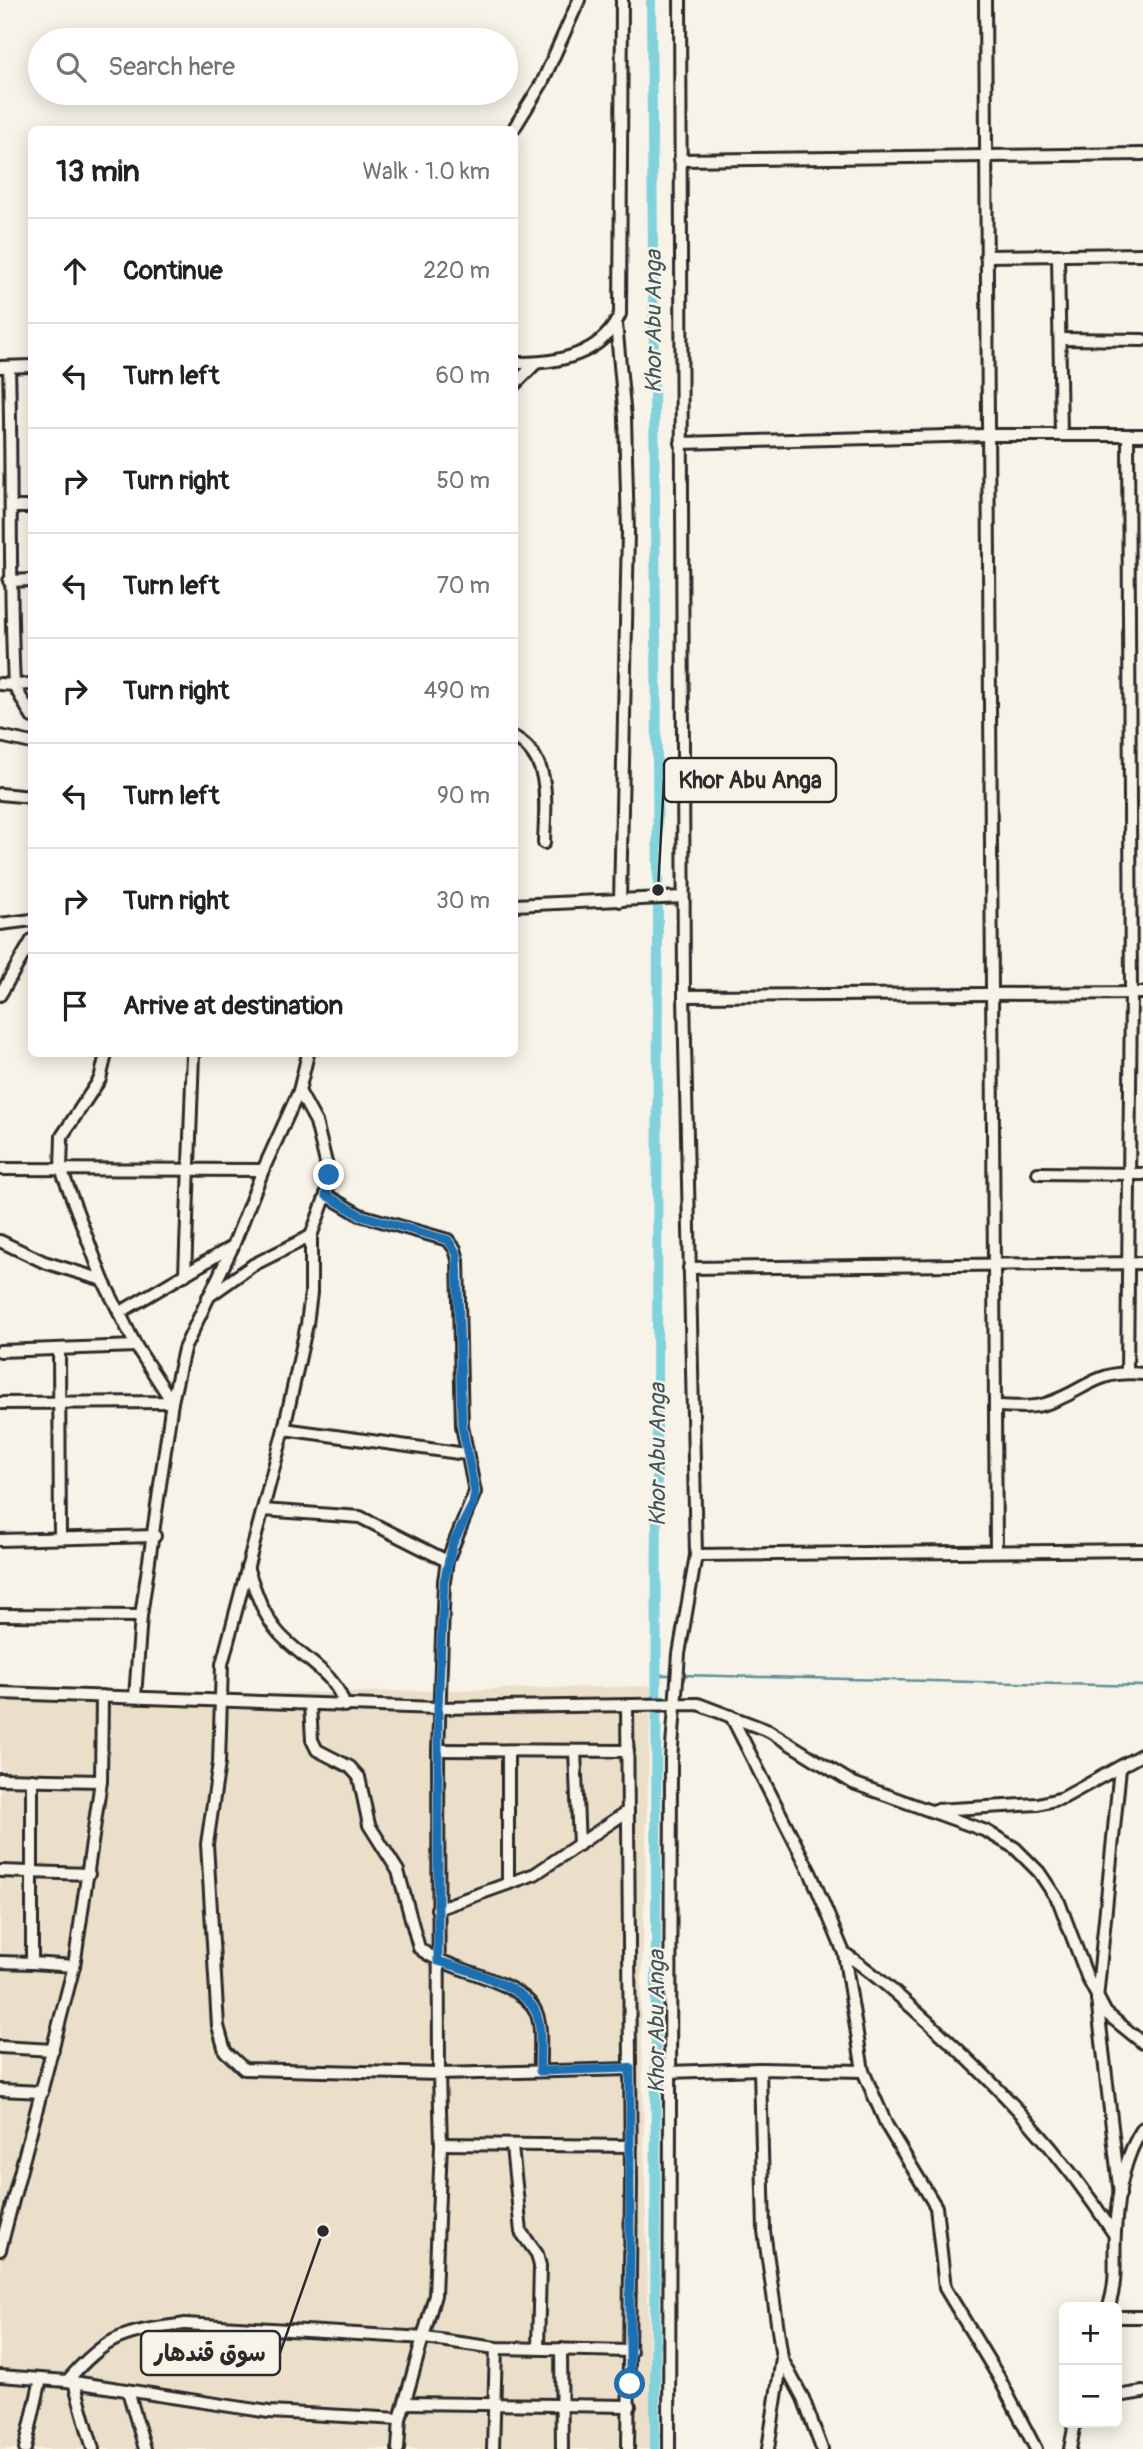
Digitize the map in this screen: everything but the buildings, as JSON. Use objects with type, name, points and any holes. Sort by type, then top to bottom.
[{"type":"street","points":[[515,126],[542,83],[579,0]]},
{"type":"street","points":[[518,363],[572,357],[590,349],[607,338],[620,314],[622,0]]},
{"type":"street","points":[[669,2449],[670,1703],[696,1555],[684,996],[680,0]]},
{"type":"street","points":[[985,0],[996,1550]]},
{"type":"street","points":[[680,160],[1143,154]]},
{"type":"street","points":[[986,256],[1143,254]]},
{"type":"street","points":[[1058,255],[1061,435]]},
{"type":"street","points":[[617,323],[625,418],[628,532],[620,901]]},
{"type":"street","points":[[1061,339],[1143,340]]},
{"type":"street","points":[[518,381],[536,363]]},
{"type":"street","points":[[28,366],[4,367],[5,418],[12,493],[9,580],[14,685],[28,710]]},
{"type":"street","points":[[681,443],[986,435],[1143,435]]},
{"type":"street","points":[[1127,1373],[1131,1086],[1137,993],[1128,435]]},
{"type":"street","points":[[0,492],[12,493]]},
{"type":"street","points":[[12,507],[28,507]]},
{"type":"street","points":[[9,580],[28,580]]},
{"type":"street","points":[[0,684],[28,684]]},
{"type":"street","points":[[1,736],[28,742]]},
{"type":"street","points":[[518,739],[527,744],[539,761],[545,781],[544,843]]},
{"type":"street","points":[[0,794],[28,797]]},
{"type":"street","points":[[518,905],[683,897]]},
{"type":"street","points":[[0,924],[28,920]]},
{"type":"street","points":[[0,995],[28,947]]},
{"type":"street","points":[[684,996],[1137,993]]},
{"type":"street","points":[[105,1057],[100,1079],[62,1136],[61,1169],[103,1280],[135,1346],[172,1402]]},
{"type":"street","points":[[186,1275],[193,1057]]},
{"type":"street","points":[[135,1697],[141,1616],[155,1536],[172,1402],[184,1349],[233,1246],[263,1170],[299,1091],[307,1057]]},
{"type":"street","points":[[1131,1086],[1143,1086]]},
{"type":"street","points":[[299,1091],[310,1108],[323,1144],[329,1175],[326,1195],[311,1236],[312,1274],[307,1324],[284,1429],[222,1664],[219,1763],[207,1844],[218,2026],[225,2051],[244,2069],[256,2071],[439,2074],[630,2068]]},
{"type":"street","points":[[0,1169],[190,1172],[263,1170]]},
{"type":"street","points":[[1038,1173],[1143,1174]]},
{"type":"street","points":[[326,1195],[360,1215],[437,1235],[453,1244],[458,1259],[459,1369],[466,1454],[475,1492],[447,1561],[438,1708],[437,1909],[442,2144],[435,2295],[400,2419],[398,2449]]},
{"type":"street","points":[[206,1298],[253,1265],[311,1236]]},
{"type":"street","points":[[0,1241],[44,1262],[103,1280]]},
{"type":"street","points":[[119,1313],[233,1246]]},
{"type":"street","points":[[690,1268],[1143,1263]]},
{"type":"street","points":[[0,1352],[135,1346]]},
{"type":"street","points":[[59,1350],[60,1538]]},
{"type":"street","points":[[996,1406],[1046,1404],[1092,1379],[1127,1373],[1143,1374]]},
{"type":"street","points":[[0,1403],[172,1402]]},
{"type":"street","points":[[284,1429],[466,1454]]},
{"type":"street","points":[[263,1510],[360,1517],[447,1561]]},
{"type":"street","points":[[0,1540],[155,1536]]},
{"type":"street","points":[[696,1555],[1143,1549]]},
{"type":"street","points":[[247,1567],[271,1624],[304,1658],[337,1685],[344,1706]]},
{"type":"street","points":[[0,1615],[141,1616]]},
{"type":"street","points":[[0,1693],[438,1708],[698,1704],[769,1731],[853,1783],[925,1811],[986,1830],[1028,1860],[1059,1902],[1097,1998],[1106,2013],[1143,2043]]},
{"type":"street","points":[[0,2250],[74,1966],[101,1781],[102,1696]]},
{"type":"street","points":[[310,1705],[312,1740],[317,1750],[351,1767],[359,1777],[369,1825],[398,1871],[419,1948],[438,1961],[475,1972],[529,2003],[536,2012],[538,2023],[540,2071]]},
{"type":"street","points":[[627,1705],[631,2146],[628,2449]]},
{"type":"street","points":[[731,1716],[811,1874],[844,1953],[863,2071],[887,2126],[936,2207],[945,2288],[998,2376],[1036,2449]]},
{"type":"street","points":[[438,1750],[628,1751]]},
{"type":"street","points":[[508,1751],[509,1883]]},
{"type":"street","points":[[575,1751],[579,1845]]},
{"type":"street","points":[[925,1811],[1038,1804],[1063,1798],[1143,1754]]},
{"type":"street","points":[[1120,1768],[1097,1998],[1120,2195]]},
{"type":"street","points":[[0,1779],[101,1781]]},
{"type":"street","points":[[32,1779],[32,1963]]},
{"type":"street","points":[[437,1909],[535,1874],[628,1811]]},
{"type":"street","points":[[0,1871],[89,1874]]},
{"type":"street","points":[[844,1953],[900,1997],[1001,2090],[1059,2154],[1114,2234]]},
{"type":"street","points":[[0,1962],[74,1966]]},
{"type":"street","points":[[0,2048],[53,2050]]},
{"type":"street","points":[[761,2069],[764,2231],[782,2358],[768,2449]]},
{"type":"street","points":[[668,2071],[863,2071]]},
{"type":"street","points":[[0,2090],[42,2092]]},
{"type":"street","points":[[1110,2302],[1117,2270],[1114,2234],[1125,2164],[1143,2128]]},
{"type":"street","points":[[442,2144],[512,2147],[631,2146]]},
{"type":"street","points":[[512,2147],[521,2232],[537,2254],[540,2266],[538,2348]]},
{"type":"street","points":[[1122,2317],[1143,2317]]},
{"type":"street","points":[[70,2382],[93,2351],[106,2343],[157,2328],[185,2324],[425,2338],[496,2348],[631,2351]]},
{"type":"street","points":[[493,2449],[496,2348]]},
{"type":"street","points":[[561,2349],[562,2449]]},
{"type":"street","points":[[782,2358],[803,2398],[822,2449]]},
{"type":"street","points":[[0,2376],[70,2382],[250,2410],[400,2419]]},
{"type":"street","points":[[24,2449],[41,2379]]},
{"type":"street","points":[[70,2382],[93,2449]]},
{"type":"street","points":[[128,2391],[145,2449]]},
{"type":"street","points":[[1122,2395],[1143,2392]]},
{"type":"street","points":[[405,2403],[630,2406]]},
{"type":"street","points":[[1070,2449],[1074,2428]]},
{"type":"shaded area","points":[[651,1686],[641,2013],[652,2449],[0,2449],[0,1699]]},
{"type":"waterway","name":"Khor Abu Anga","points":[[651,0],[658,890],[655,2449]]},
{"type":"waterway","points":[[659,1675],[674,1675]]},
{"type":"waterway","points":[[681,1675],[1143,1686]]},
{"type":"place","name":"Khor Abu Anga","points":[[658,890]]},
{"type":"place","name":"سوق قندهار","points":[[323,2231]]},
{"type":"route","points":[[329,1175],[326,1195],[341,1206],[374,1220],[437,1235],[448,1240],[456,1249],[462,1426],[475,1492],[473,1504],[453,1543],[444,1581],[438,1708],[438,1961],[475,1972],[513,1991],[529,2003],[536,2012],[538,2023],[540,2071],[630,2068],[630,2384]]}]
